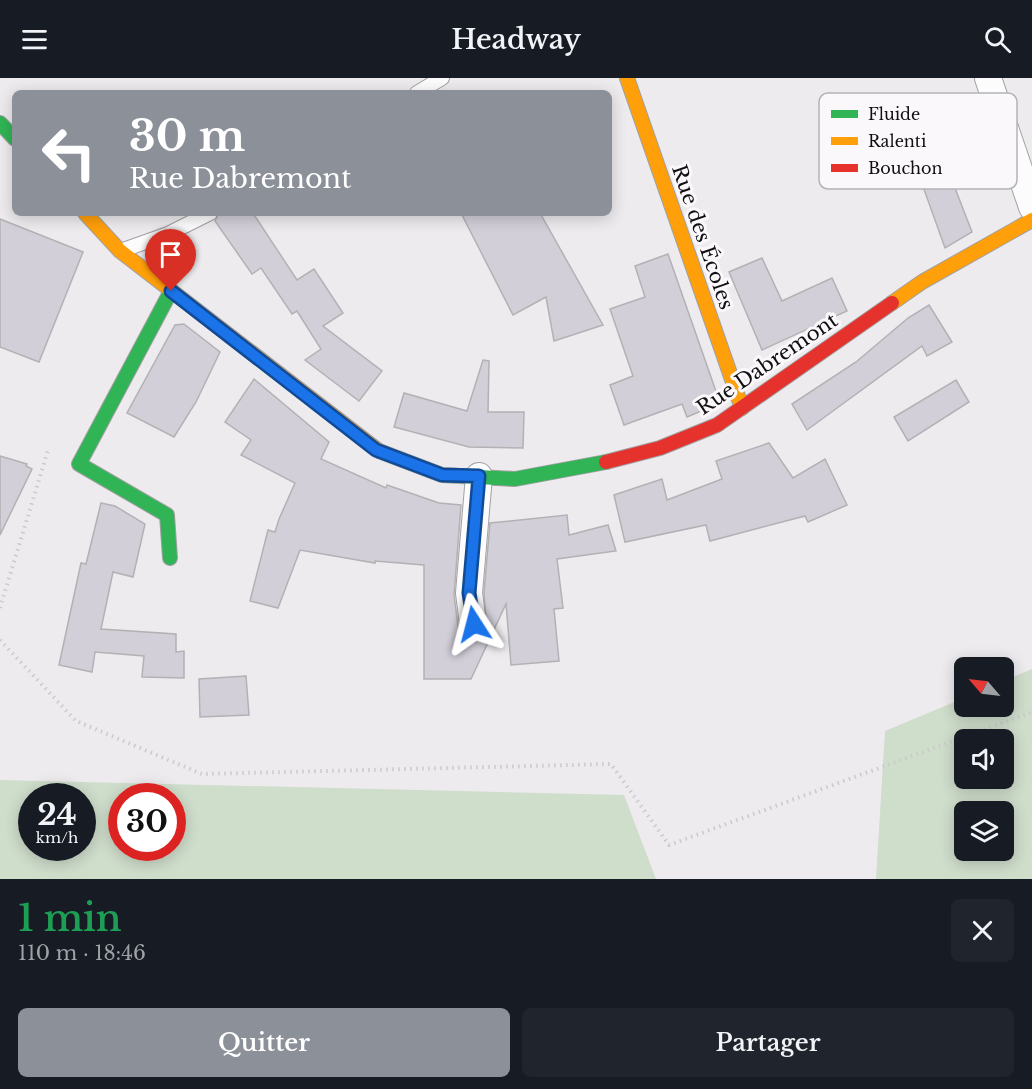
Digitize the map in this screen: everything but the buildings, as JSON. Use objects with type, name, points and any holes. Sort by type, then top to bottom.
[{"type":"street","name":"Rue des Écoles","points":[[627,78],[742,408]]},
{"type":"street","points":[[988,78],[993,93]]},
{"type":"street","points":[[0,123],[12,136]]},
{"type":"street","points":[[1017,163],[1032,207]]},
{"type":"street","name":"Rue Dabremont","points":[[88,216],[120,251],[376,450],[442,475],[516,479],[596,465],[660,448],[717,425],[922,282],[1032,220]]},
{"type":"street","points":[[170,558],[167,515],[78,464],[171,291]]},
{"type":"street","points":[[474,624],[469,593],[479,476]]},
{"type":"lane","points":[[422,90],[442,78]]},
{"type":"lane","points":[[120,251],[168,234],[204,216]]},
{"type":"path","points":[[0,608],[48,450],[78,464]]},
{"type":"path","points":[[0,640],[76,721],[202,774],[611,764],[669,845],[1032,712]]},
{"type":"green space","points":[[1032,669],[1032,879],[876,879],[885,731],[954,702],[954,717],[1014,717],[1014,677]]},
{"type":"green space","points":[[0,780],[125,783],[108,783],[108,861],[186,861],[186,784],[624,795],[656,879],[0,879]]},
{"type":"traffic: fast","points":[[0,123],[12,136]]},
{"type":"traffic: fast","points":[[170,558],[167,515],[79,464],[171,291]]},
{"type":"traffic: fast","points":[[379,451],[442,475],[515,479],[606,462]]},
{"type":"traffic: slow","points":[[627,78],[742,408]]},
{"type":"traffic: slow","points":[[88,216],[120,251],[379,451]]},
{"type":"traffic: slow","points":[[892,303],[922,282],[1032,220]]},
{"type":"traffic: jam","points":[[606,462],[660,448],[717,425],[892,303]]},
{"type":"route","points":[[171,291],[376,450],[442,475],[479,476],[469,593],[474,624]]}]
